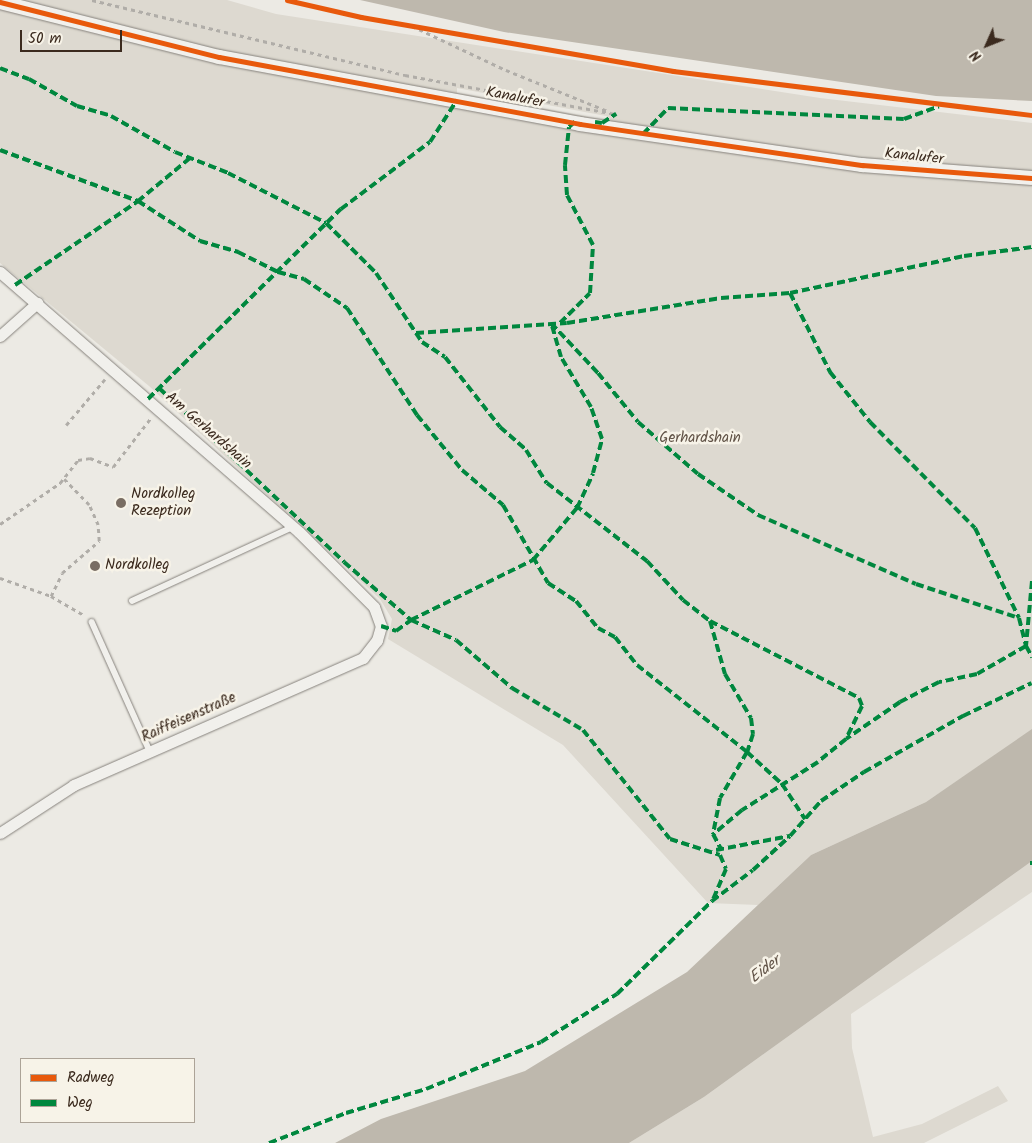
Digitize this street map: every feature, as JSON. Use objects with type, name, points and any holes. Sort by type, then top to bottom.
[{"type":"street","name":"Kanalufer","points":[[0,2],[219,56],[580,124],[853,164],[1032,178]]},
{"type":"street","name":"Am Gerhardshain","points":[[0,272],[293,527],[374,607],[382,626]]},
{"type":"street","points":[[0,336],[37,303]]},
{"type":"street","name":"Raiffeisenstraße","points":[[0,833],[74,785],[363,658],[377,640],[382,626]]},
{"type":"lane","points":[[132,601],[293,527]]},
{"type":"lane","points":[[92,622],[150,751]]},
{"type":"path","points":[[92,0],[405,75],[616,114],[506,70],[412,26]]},
{"type":"path","points":[[66,425],[107,377],[114,382]]},
{"type":"path","points":[[0,524],[64,479],[78,460],[90,458],[112,467],[152,417],[146,411]]},
{"type":"path","points":[[51,596],[62,573],[100,541],[98,525],[88,505],[64,479]]},
{"type":"path","points":[[0,578],[51,596],[78,610],[92,622]]},
{"type":"green space","name":"Gerhardshain","points":[[0,0],[227,0],[276,14],[820,98],[1032,123],[1032,730],[926,802],[811,855],[758,905],[708,903],[563,745],[388,639],[392,619],[380,599],[149,386],[0,263]],"holes":[[[457,88],[607,116],[606,120],[457,93]]]},
{"type":"green space","points":[[1032,861],[1032,892],[851,1014],[852,1048],[873,1137],[922,1124],[998,1086],[1008,1101],[924,1143],[629,1143],[704,1097]]},
{"type":"water","points":[[360,0],[1032,0],[1032,101],[936,96],[504,32]]},
{"type":"water","name":"Eider","points":[[1032,729],[1032,861],[704,1097],[629,1143],[335,1143],[381,1119],[525,1071],[687,972],[811,855],[926,802]]},
{"type":"marked path","points":[[0,68],[29,79],[77,106],[111,116],[175,152],[228,173],[326,223],[376,273],[422,342],[445,357],[500,427],[526,450],[547,483],[647,561],[683,600],[710,621],[725,674],[751,718],[753,734],[747,752],[720,798],[713,834],[721,849]]},
{"type":"marked path","points":[[148,399],[341,209],[430,142],[457,100]]},
{"type":"marked path","points":[[643,134],[668,108],[904,119],[939,106]]},
{"type":"marked path","points":[[595,122],[602,123],[616,114]]},
{"type":"marked path","points":[[560,323],[590,293],[593,245],[567,195],[565,165],[569,127],[576,121]]},
{"type":"marked path","points":[[0,150],[138,201]]},
{"type":"marked path","points":[[190,158],[138,201],[200,241],[238,252],[278,272],[304,279],[347,308],[417,415],[462,470],[503,505],[548,583],[576,601],[598,628],[615,637],[637,665],[747,752],[782,784],[805,819]]},
{"type":"marked path","points":[[15,285],[138,201]]},
{"type":"marked path","points":[[790,293],[964,256],[1032,247]]},
{"type":"marked path","points":[[416,333],[567,323],[721,298],[790,293],[830,372],[870,422],[975,528],[1019,618],[1026,646],[977,674],[939,682],[900,702],[846,739]]},
{"type":"marked path","points":[[381,626],[396,631],[411,620],[533,560],[577,508],[593,473],[602,439],[591,407],[561,357],[551,323],[598,373],[638,422],[698,474],[758,515],[916,584],[1019,618]]},
{"type":"marked path","points":[[159,388],[344,562],[411,620],[456,640],[512,688],[583,730],[670,839],[720,855],[726,869],[713,899]]},
{"type":"marked path","points":[[1032,581],[1026,646],[1032,657]]},
{"type":"marked path","points":[[710,621],[859,698],[862,706],[846,739],[818,762],[742,810],[713,834]]},
{"type":"marked path","points":[[269,1143],[346,1113],[426,1089],[541,1042],[617,994],[712,901],[753,870],[790,836],[821,801],[864,772],[963,716],[1032,683]]},
{"type":"marked path","points":[[716,850],[790,836]]},
{"type":"cycle path","points":[[287,0],[361,17],[673,71],[1032,115]]},
{"type":"cycle path","points":[[0,2],[219,57],[580,124],[862,165],[1032,178]]},
{"type":"place","name":"Nordkolleg Rezeption","points":[[121,503]]},
{"type":"place","name":"Nordkolleg","points":[[95,566]]}]
